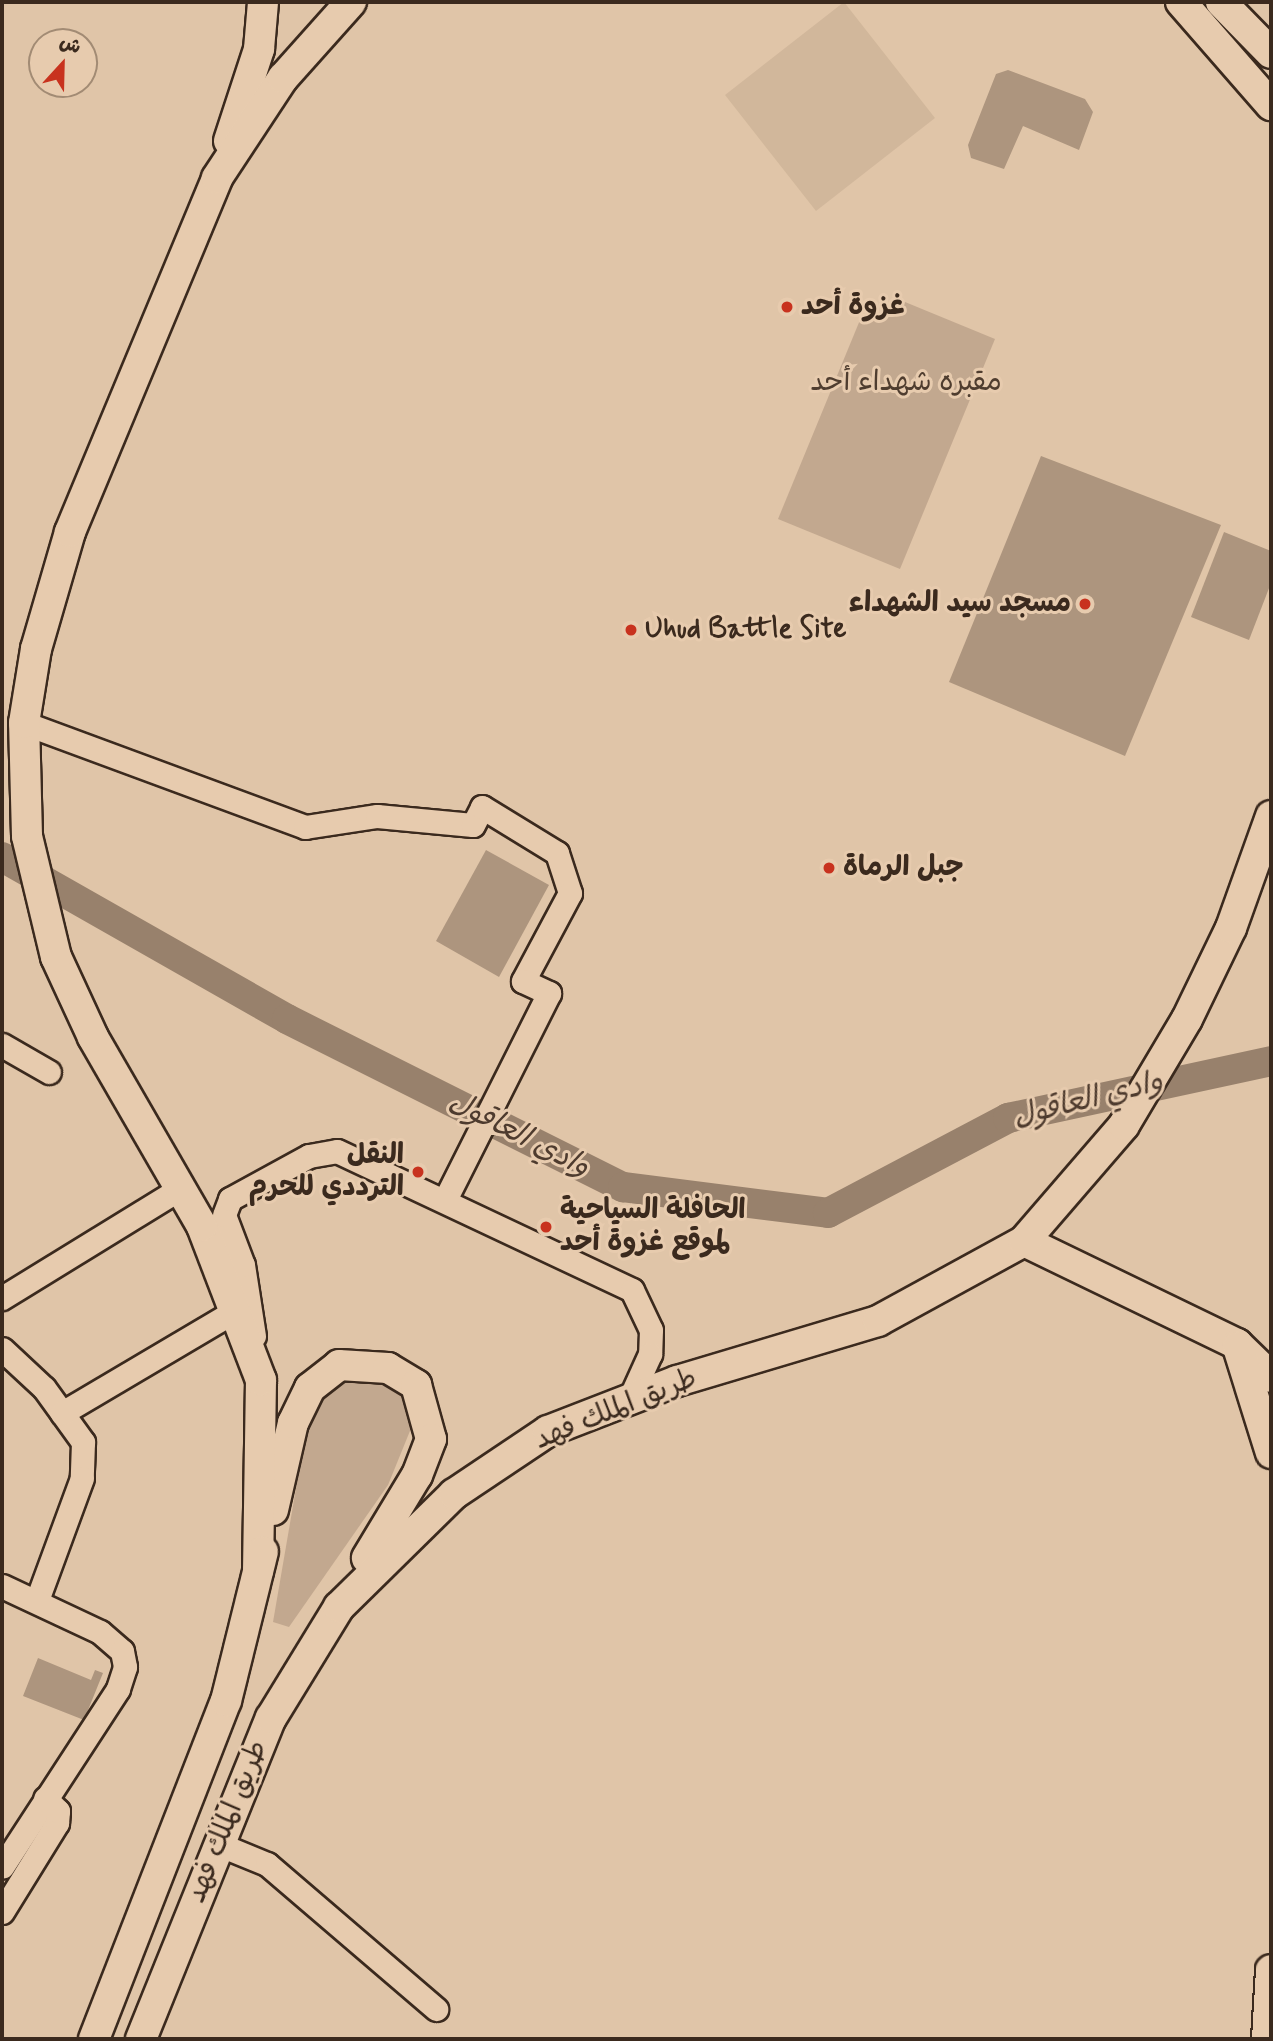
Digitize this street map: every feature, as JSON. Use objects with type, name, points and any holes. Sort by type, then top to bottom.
[{"type":"main road","points":[[258,1571],[261,1380],[238,1309],[181,1188],[93,1037],[56,957],[27,836],[24,723],[36,649],[70,532],[218,178],[258,50],[262,2]]},
{"type":"main road","points":[[218,178],[283,78],[351,2]]},
{"type":"main road","points":[[1181,2],[1271,105]]},
{"type":"main road","points":[[1220,2],[1271,53]]},
{"type":"main road","name":"طريق الملك فهد","points":[[143,2036],[271,1717],[339,1607],[454,1494],[548,1431],[630,1398],[878,1321],[1024,1241],[1124,1125],[1216,957],[1266,846],[1271,816]]},
{"type":"main road","points":[[1024,1241],[1237,1344],[1271,1377]]},
{"type":"main road","points":[[1237,1344],[1271,1453]]},
{"type":"main road","points":[[258,1571],[293,1423],[310,1388],[339,1365],[388,1368],[416,1385],[431,1440],[417,1475],[339,1607]]},
{"type":"main road","name":"طريق الملك فهد","points":[[94,2038],[226,1701],[258,1571]]},
{"type":"main road","points":[[1266,2039],[1271,1970]]},
{"type":"street","points":[[24,723],[305,827],[377,816],[473,825],[482,807],[557,853],[570,893],[523,981],[549,993],[445,1199]]},
{"type":"street","points":[[2,1045],[50,1072]]},
{"type":"street","points":[[261,1380],[243,1265],[224,1215],[230,1199],[309,1156],[337,1151],[445,1199],[632,1290],[651,1330],[650,1354],[630,1398]]},
{"type":"street","points":[[2,1298],[181,1188]]},
{"type":"street","points":[[62,1413],[238,1309]]},
{"type":"street","points":[[1237,1344],[1271,1357]]},
{"type":"street","points":[[2,1349],[62,1413],[83,1442],[82,1478],[37,1600]]},
{"type":"street","points":[[2,1586],[37,1600],[100,1632],[125,1655],[118,1689],[2,1867]]},
{"type":"street","points":[[2,1912],[57,1823],[58,1811],[46,1798]]},
{"type":"street","points":[[218,1844],[267,1864],[436,2008]]},
{"type":"shaded area","points":[[844,2],[935,118],[816,211],[725,95]]},
{"type":"green space","name":"مقبره شهداء أحد","points":[[905,302],[995,339],[900,569],[778,519],[860,320]]},
{"type":"green space","points":[[361,1375],[391,1383],[410,1404],[412,1426],[388,1485],[289,1627],[273,1622],[306,1430],[328,1391]]},
{"type":"building","points":[[1008,70],[1085,99],[1093,112],[1079,150],[1023,126],[1004,169],[971,158],[968,145],[996,74]]},
{"type":"building","name":"مسجد سيد الشهداء","points":[[1041,456],[1221,525],[1125,756],[949,682]]},
{"type":"building","points":[[1224,532],[1271,551],[1271,583],[1249,640],[1191,617]]},
{"type":"building","points":[[486,850],[549,885],[499,977],[436,941]]},
{"type":"building","points":[[38,1658],[91,1680],[95,1670],[103,1673],[84,1720],[23,1696]]},
{"type":"waterway","name":"وادي العاقول","points":[[2,857],[287,1019],[623,1187],[828,1213],[1008,1118],[1271,1061]]},
{"type":"place","name":"غزوة أحد","points":[[787,307]]},
{"type":"place","name":"مسجد سيد الشهداء","points":[[1085,604]]},
{"type":"place","name":"Uhud Battle Site","points":[[631,630]]},
{"type":"place","name":"جبل الرماة","points":[[829,868]]},
{"type":"place","name":"النقل الترددي للحرم","points":[[418,1172]]},
{"type":"place","name":"الحافلة السياحية لموقع غزوة أحد","points":[[546,1227]]}]
